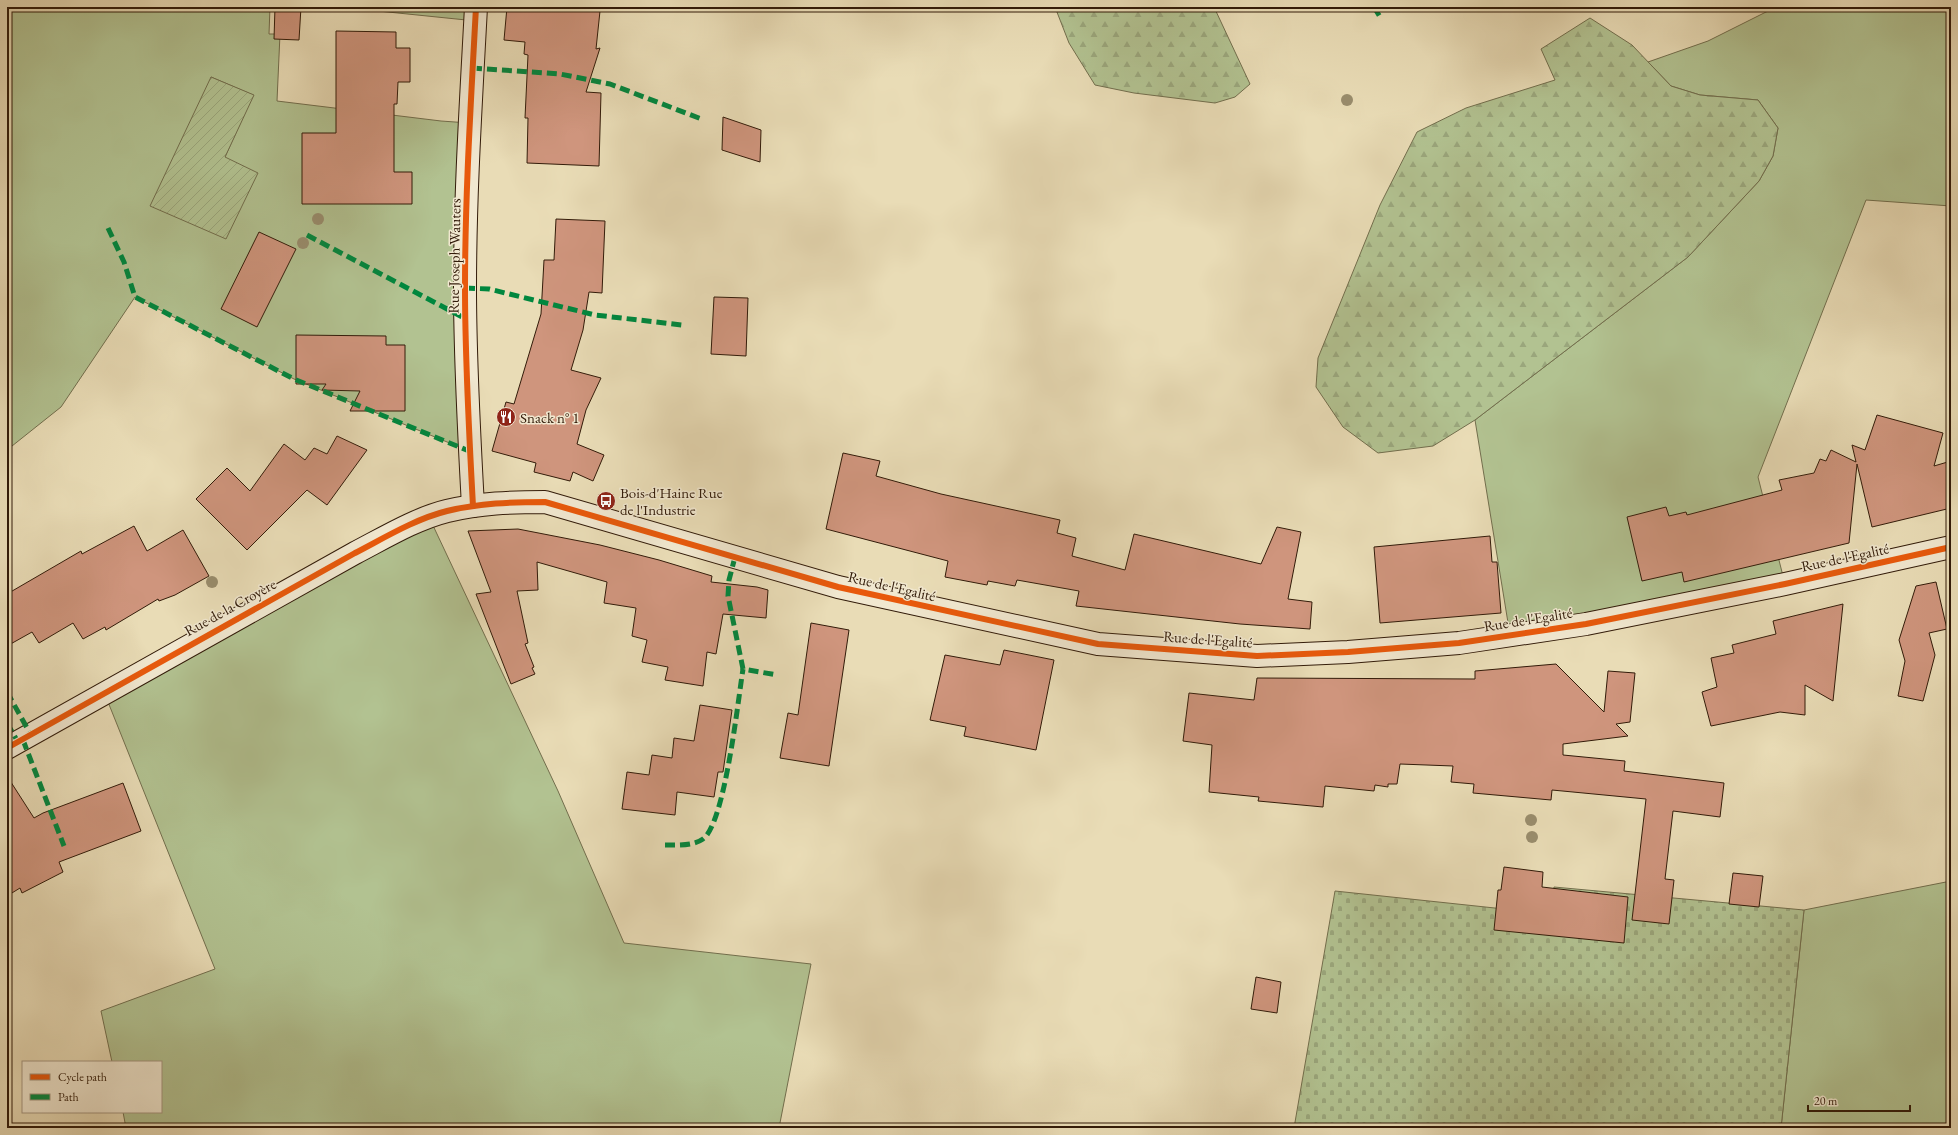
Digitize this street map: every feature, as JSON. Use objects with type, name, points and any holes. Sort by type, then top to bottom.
[{"type":"street","name":"Rue Joseph Wauters","points":[[473,506],[469,451],[465,288],[469,123],[476,7]]},
{"type":"street","name":"Rue de l'Egalité","points":[[473,506],[500,501],[545,502],[629,525],[838,587],[1098,644],[1257,656],[1348,652],[1459,643],[1578,625],[1785,584],[1951,547]]},
{"type":"street","name":"Rue de la Croyère","points":[[7,748],[355,553],[429,517],[446,511],[473,506]]},
{"type":"green space","points":[[7,7],[270,7],[269,34],[280,34],[277,101],[441,121],[469,123],[469,451],[294,379],[135,297],[61,407],[7,450]],"holes":[[[211,77],[253,95],[225,157]]]},
{"type":"green space","points":[[339,7],[476,7],[476,21]]},
{"type":"green space","points":[[1055,7],[1214,7],[1250,84],[1235,97],[1215,103],[1134,93],[1095,85],[1069,43]]},
{"type":"green space","points":[[1776,7],[1951,7],[1951,206],[1866,200],[1758,477],[1785,584],[1510,635],[1475,420],[1688,257],[1759,181],[1773,156],[1778,128],[1758,100],[1700,95],[1671,86],[1648,62],[1708,41]]},
{"type":"green space","points":[[1590,18],[1632,45],[1671,86],[1700,95],[1758,100],[1778,128],[1773,156],[1759,181],[1688,257],[1475,420],[1433,446],[1378,453],[1343,427],[1316,387],[1318,358],[1380,205],[1417,132],[1466,108],[1555,80],[1541,49]]},
{"type":"green space","points":[[211,77],[254,95],[225,157],[258,173],[226,239],[150,206]]},
{"type":"green space","points":[[429,517],[558,791],[624,943],[811,964],[779,1128],[126,1128],[123,1113],[162,1113],[162,1061],[112,1061],[101,1011],[215,969],[104,692]]},
{"type":"green space","points":[[1951,881],[1951,1128],[1781,1128],[1804,910]]},
{"type":"green space","points":[[1554,887],[1804,910],[1781,1128],[1294,1128],[1335,891],[1551,914]]},
{"type":"building","points":[[275,7],[301,7],[299,40],[274,39]]},
{"type":"building","points":[[507,7],[575,7],[575,9],[600,11],[596,49],[600,48],[586,92],[601,93],[599,166],[527,163],[528,118],[525,118],[528,55],[524,54],[525,42],[504,40]]},
{"type":"building","points":[[336,31],[396,32],[396,48],[410,48],[410,82],[398,82],[397,104],[394,104],[394,172],[412,172],[412,204],[302,204],[302,133],[336,133]]},
{"type":"building","points":[[723,117],[761,130],[760,162],[722,150]]},
{"type":"building","points":[[556,219],[605,221],[602,293],[589,292],[583,330],[571,370],[601,378],[586,410],[577,444],[604,455],[593,481],[573,472],[570,481],[534,472],[536,463],[492,451],[506,402],[514,404],[541,314],[544,260],[554,260]]},
{"type":"building","points":[[259,232],[296,249],[257,327],[221,309]]},
{"type":"building","points":[[714,297],[748,298],[746,356],[711,354]]},
{"type":"building","points":[[296,335],[386,336],[386,345],[405,345],[405,411],[350,411],[360,391],[322,390],[326,384],[296,384]]},
{"type":"building","points":[[1877,415],[1943,433],[1934,466],[1951,461],[1951,508],[1872,527],[1857,464],[1849,543],[1684,582],[1682,572],[1642,581],[1627,517],[1666,507],[1669,516],[1686,512],[1687,515],[1782,490],[1779,480],[1814,473],[1820,459],[1826,461],[1831,450],[1856,462],[1852,445],[1865,450]]},
{"type":"building","points":[[337,436],[367,450],[327,505],[307,490],[247,550],[196,499],[227,468],[250,491],[284,444],[305,460],[314,448],[327,454]]},
{"type":"building","points":[[843,453],[880,461],[876,476],[941,494],[1060,520],[1057,533],[1076,538],[1072,556],[1125,570],[1134,534],[1261,564],[1277,527],[1301,532],[1288,599],[1312,602],[1310,629],[1240,624],[1076,606],[1079,591],[1017,580],[1015,586],[988,581],[987,585],[945,577],[948,561],[826,529]]},
{"type":"building","points":[[134,526],[147,551],[183,530],[209,576],[175,595],[159,601],[158,599],[106,630],[105,627],[83,639],[73,623],[39,643],[32,632],[7,646],[7,594],[81,551],[82,554]]},
{"type":"building","points":[[518,529],[600,545],[659,560],[712,576],[711,582],[757,587],[768,590],[766,618],[723,614],[716,654],[707,652],[703,686],[665,680],[668,667],[642,662],[647,640],[632,636],[636,608],[604,603],[607,582],[537,562],[538,590],[517,591],[528,643],[525,644],[534,667],[532,668],[535,674],[511,684],[476,594],[491,592],[468,531]]},
{"type":"building","points":[[1490,536],[1492,562],[1497,562],[1501,613],[1380,623],[1374,547]]},
{"type":"building","points":[[1936,582],[1947,629],[1929,633],[1935,655],[1923,701],[1898,696],[1905,661],[1899,640],[1916,586]]},
{"type":"building","points":[[1843,604],[1833,701],[1805,685],[1805,715],[1780,712],[1711,726],[1702,692],[1717,687],[1711,658],[1734,653],[1732,645],[1776,634],[1773,621]]},
{"type":"building","points":[[811,623],[849,630],[829,766],[780,758],[788,713],[798,715]]},
{"type":"building","points":[[1004,650],[1054,660],[1036,750],[964,736],[966,727],[930,720],[945,655],[1000,665]]},
{"type":"building","points":[[1556,664],[1604,712],[1608,671],[1635,673],[1630,722],[1616,724],[1628,736],[1563,744],[1563,755],[1625,761],[1624,771],[1724,783],[1720,817],[1673,811],[1665,879],[1674,880],[1669,924],[1632,920],[1646,799],[1552,790],[1551,800],[1473,793],[1474,784],[1451,782],[1453,766],[1400,764],[1397,784],[1388,784],[1388,787],[1375,785],[1374,791],[1325,786],[1323,807],[1258,801],[1259,797],[1209,792],[1212,745],[1183,741],[1189,693],[1254,700],[1257,678],[1475,679],[1475,671]]},
{"type":"building","points":[[700,705],[732,710],[723,772],[718,772],[714,797],[677,792],[675,815],[622,809],[627,772],[649,775],[652,755],[672,758],[674,738],[694,741]]},
{"type":"building","points":[[7,776],[34,818],[43,813],[123,783],[141,831],[59,862],[63,872],[22,893],[20,888],[7,896]]},
{"type":"building","points":[[1504,867],[1543,872],[1542,887],[1628,897],[1624,943],[1494,930],[1498,890],[1501,890]]},
{"type":"building","points":[[1733,873],[1763,876],[1759,907],[1729,904]]},
{"type":"building","points":[[1256,977],[1281,982],[1277,1013],[1251,1009]]},
{"type":"marked path","points":[[1374,7],[1380,17]]},
{"type":"marked path","points":[[472,68],[560,74],[610,84],[704,120]]},
{"type":"marked path","points":[[108,228],[124,262],[135,297],[294,379],[469,451]]},
{"type":"marked path","points":[[307,235],[466,319]]},
{"type":"marked path","points":[[465,288],[489,289],[595,315],[682,325]]},
{"type":"marked path","points":[[735,557],[729,580],[728,596],[743,669],[777,675]]},
{"type":"marked path","points":[[665,845],[685,845],[695,843],[703,839],[711,828],[718,810],[724,786],[734,732],[743,669]]},
{"type":"marked path","points":[[7,692],[31,735]]},
{"type":"marked path","points":[[7,723],[18,742]]},
{"type":"marked path","points":[[23,740],[64,846]]},
{"type":"cycle path","points":[[473,506],[466,370],[465,253],[470,112],[476,7]]},
{"type":"cycle path","points":[[7,748],[400,529],[435,514],[460,508],[484,505],[545,502],[838,587],[1098,644],[1257,656],[1348,652],[1459,643],[1586,624],[1785,584],[1951,547]]},
{"type":"place","name":"Snack n° 1","points":[[506,417]]},
{"type":"place","name":"Bois-d'Haine Rue de l'Industrie","points":[[606,501]]}]
